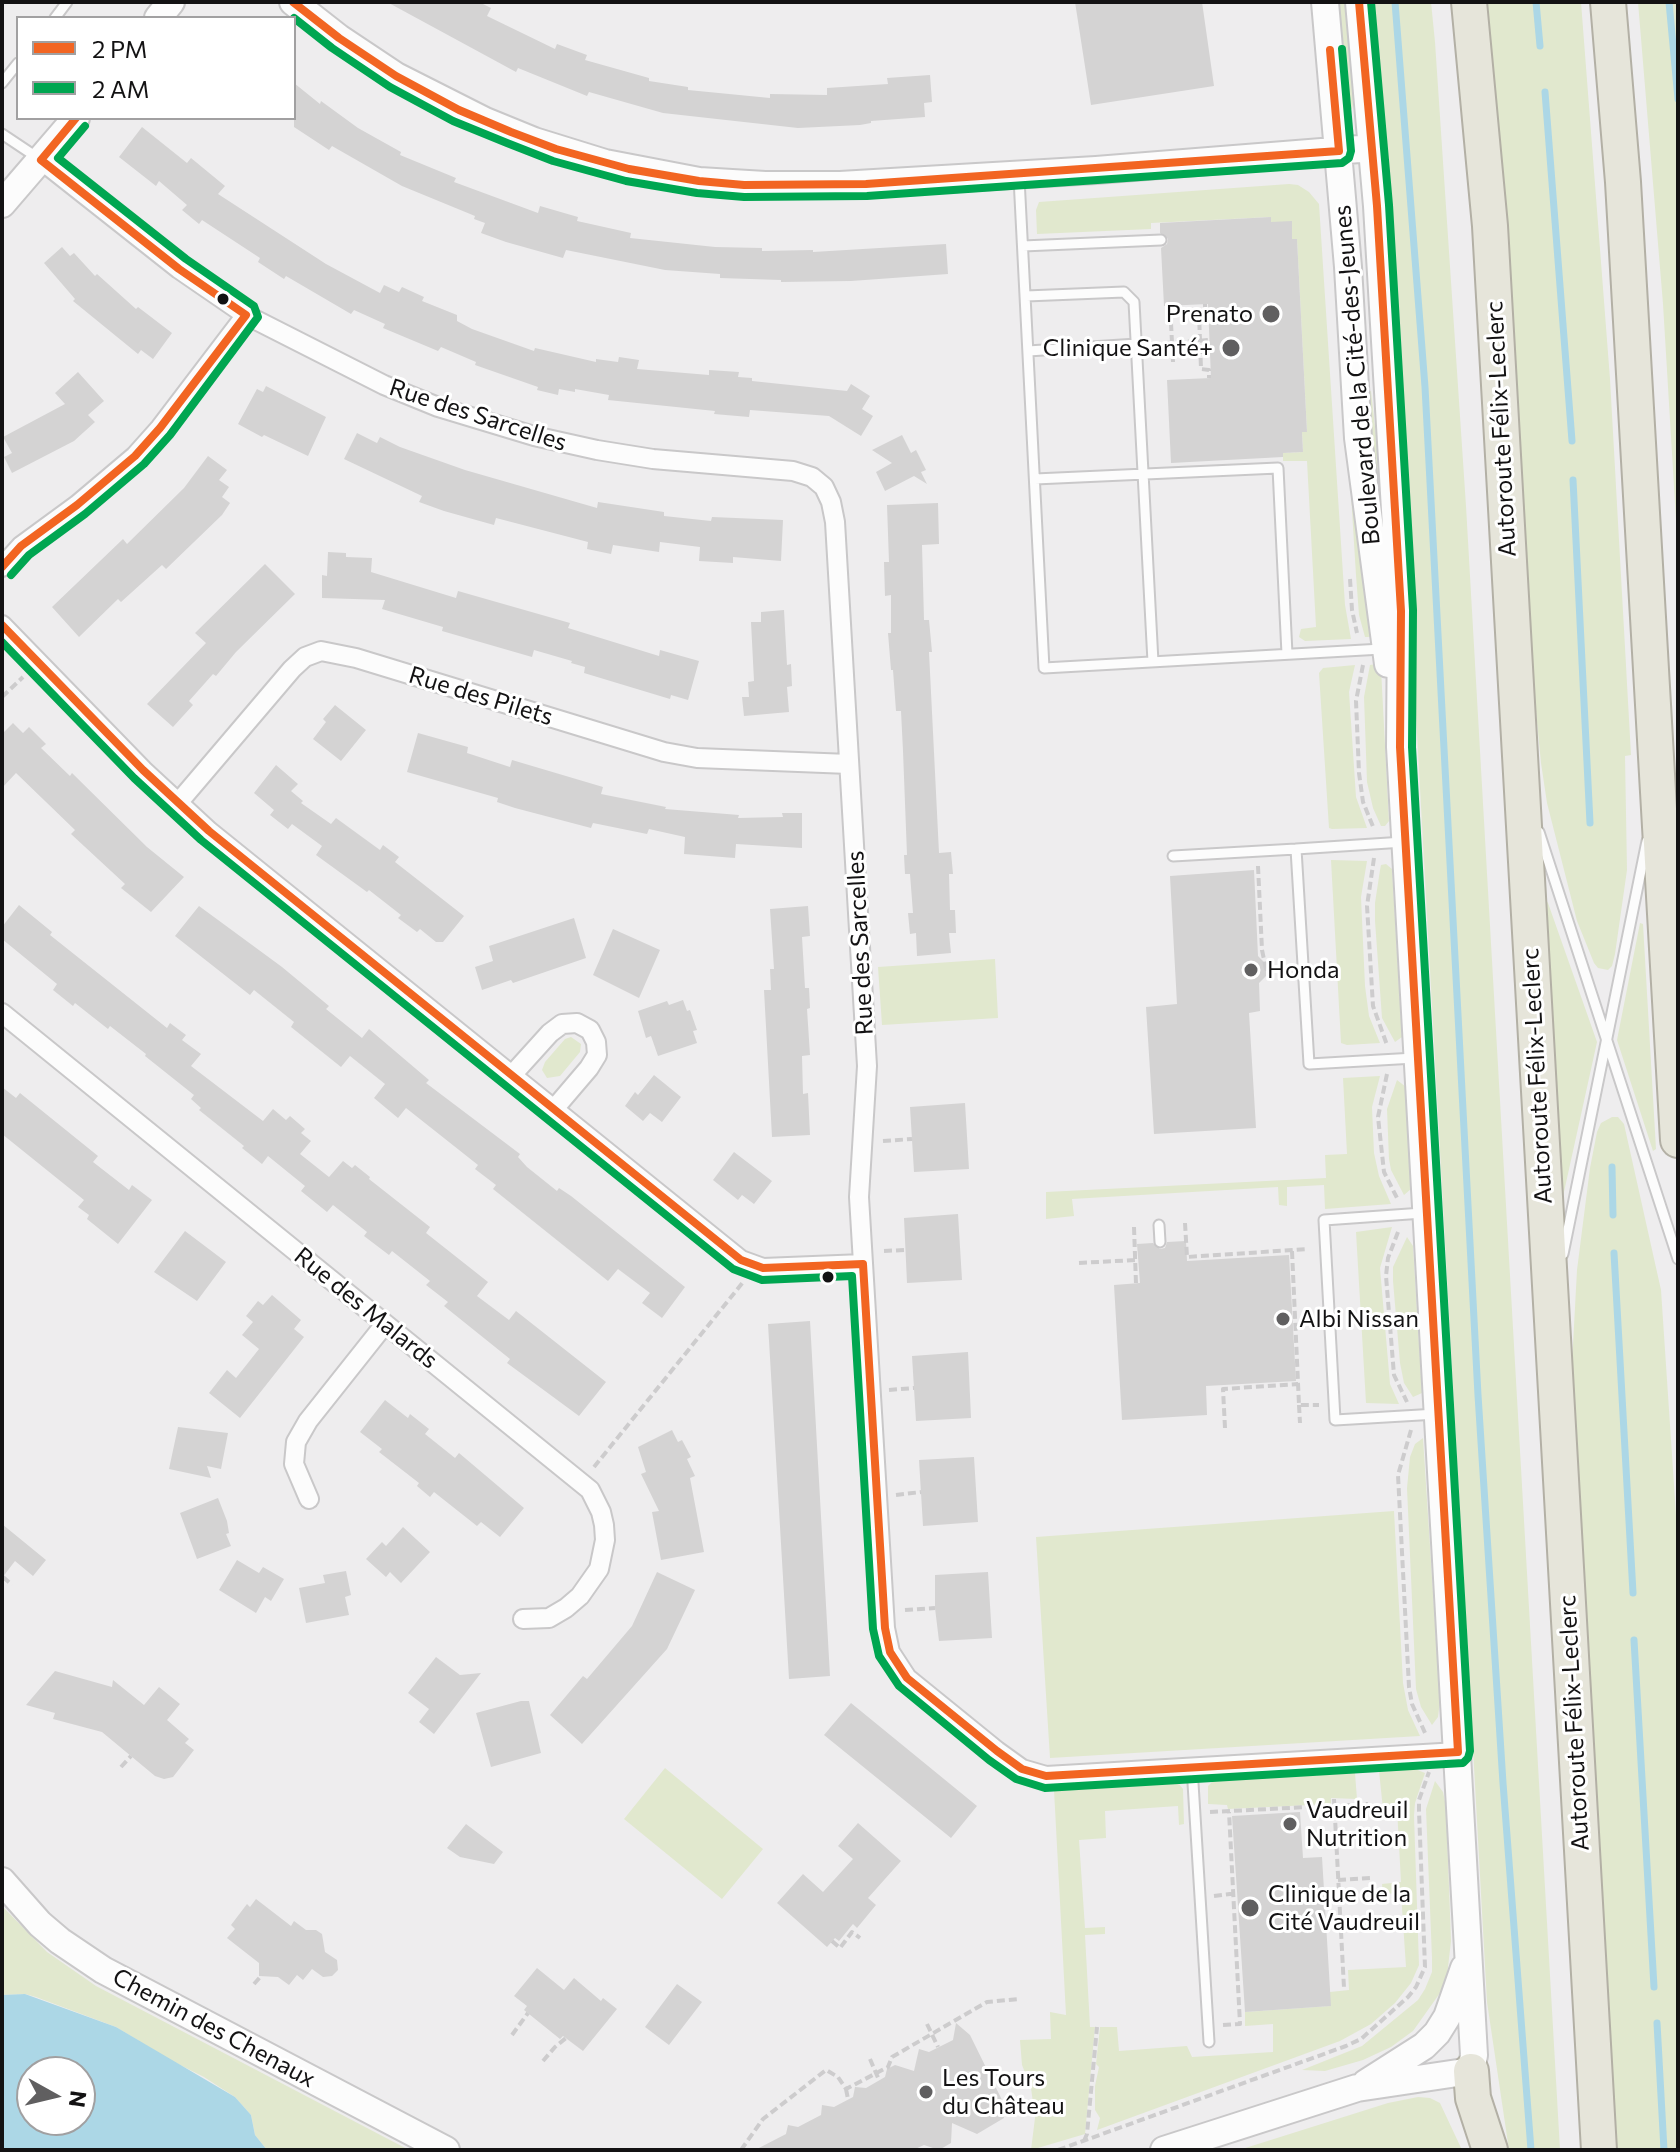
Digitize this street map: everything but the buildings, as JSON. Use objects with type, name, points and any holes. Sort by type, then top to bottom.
[{"type":"highway","name":"Autoroute Félix-Leclerc","points":[[1469,2],[1490,226],[1599,2150]]},
{"type":"highway","points":[[1608,2],[1624,198],[1678,1140]]},
{"type":"highway","points":[[1471,2071],[1473,2098],[1490,2150]]},
{"type":"street","points":[[293,2],[377,64],[419,89],[522,137],[605,163],[699,181],[840,185],[1372,148]]},
{"type":"street","name":"Boulevard de la Cité-des-Jeunes","points":[[1325,2],[1339,151],[1358,438],[1383,653],[1400,747],[1407,842],[1475,2042],[1471,2071]]},
{"type":"street","name":"Boulevard de la Cité-des-Jeunes","points":[[1359,2],[1372,148],[1401,611],[1383,653]]},
{"type":"street","points":[[2,204],[74,120]]},
{"type":"street","name":"Rue des Sarcelles","points":[[41,160],[179,269],[246,315],[384,385],[438,407],[502,427],[597,450],[687,463],[793,471],[818,481],[831,502],[835,522],[868,1079],[859,1197],[885,1628],[894,1660],[907,1678],[997,1751],[1029,1771],[1046,1776],[1458,1752]]},
{"type":"street","points":[[2,567],[21,546],[85,499],[135,456],[246,315]]},
{"type":"street","points":[[2,625],[70,697],[209,831],[751,1265],[772,1268],[863,1264]]},
{"type":"street","name":"Rue des Pilets","points":[[178,803],[292,669],[305,657],[321,651],[356,658],[664,752],[697,758],[849,764]]},
{"type":"street","name":"Rue des Malards","points":[[2,1013],[580,1481],[596,1499],[605,1540],[603,1556],[592,1582],[556,1615],[523,1619]]},
{"type":"street","points":[[512,1075],[562,1024],[577,1023],[590,1030],[596,1042],[597,1055],[554,1109]]},
{"type":"street","points":[[309,1499],[294,1464],[296,1442],[308,1421],[385,1324]]},
{"type":"street","name":"Chemin des Chenaux","points":[[2,1881],[50,1933],[103,1970],[446,2150]]},
{"type":"street","points":[[1357,2088],[1404,2061],[1437,2033],[1455,1997],[1468,1953]]},
{"type":"street","points":[[1164,2150],[1357,2088],[1471,2071]]},
{"type":"lane","points":[[2,83],[16,66]]},
{"type":"lane","points":[[2,134],[41,160]]},
{"type":"lane","points":[[1019,174],[1044,668],[1287,654],[1383,653]]},
{"type":"lane","points":[[1023,246],[1161,240]]},
{"type":"lane","points":[[1026,296],[1124,292],[1134,302],[1153,662]]},
{"type":"lane","points":[[1028,351],[1137,344]]},
{"type":"lane","points":[[1035,479],[1278,468],[1287,654]]},
{"type":"lane","points":[[1519,742],[1535,812]]},
{"type":"lane","points":[[1553,1351],[1565,1241],[1658,786]]},
{"type":"lane","points":[[1538,827],[1678,1259]]},
{"type":"lane","points":[[1173,856],[1407,842]]},
{"type":"lane","points":[[1296,849],[1309,1064],[1418,1057]]},
{"type":"lane","points":[[1427,1213],[1324,1220],[1335,1420],[1438,1414]]},
{"type":"lane","points":[[1159,1225],[1160,1242]]},
{"type":"lane","points":[[1192,1767],[1209,2042]]},
{"type":"path","points":[[1205,304],[1205,313],[1199,313],[1201,369],[1209,370],[1209,378]]},
{"type":"path","points":[[1171,323],[1173,362]]},
{"type":"path","points":[[1152,344],[1209,340]]},
{"type":"path","points":[[1374,826],[1363,802],[1356,701],[1383,653]]},
{"type":"path","points":[[2,697],[25,675]]},
{"type":"path","points":[[1374,861],[1367,921],[1373,1006],[1377,1024],[1387,1043]]},
{"type":"path","points":[[1258,866],[1262,950],[1266,969]]},
{"type":"path","points":[[1387,1077],[1378,1117],[1384,1172],[1398,1199]]},
{"type":"path","points":[[881,1141],[912,1139]]},
{"type":"path","points":[[1185,1223],[1187,1257],[1308,1250],[1307,1240]]},
{"type":"path","points":[[1134,1227],[1136,1284]]},
{"type":"path","points":[[1400,1227],[1388,1258],[1386,1276],[1394,1375],[1406,1400]]},
{"type":"path","points":[[879,1251],[905,1250]]},
{"type":"path","points":[[1292,1251],[1300,1423]]},
{"type":"path","points":[[1079,1263],[1135,1260]]},
{"type":"path","points":[[592,1469],[744,1281]]},
{"type":"path","points":[[1225,1428],[1223,1389],[1298,1384]]},
{"type":"path","points":[[886,1390],[914,1388]]},
{"type":"path","points":[[1299,1405],[1319,1405]]},
{"type":"path","points":[[1411,1433],[1398,1475],[1409,1687],[1412,1704],[1426,1731]]},
{"type":"path","points":[[893,1495],[921,1492]]},
{"type":"path","points":[[3,1577],[12,1585]]},
{"type":"path","points":[[902,1610],[935,1608]]},
{"type":"path","points":[[121,1767],[131,1756]]},
{"type":"path","points":[[1058,2150],[1346,2046],[1361,2039],[1408,1997],[1425,1967],[1419,1811],[1422,1790],[1429,1774]]},
{"type":"path","points":[[1334,1799],[1344,1988]]},
{"type":"path","points":[[1240,2024],[1229,1812],[1368,1804]]},
{"type":"path","points":[[1338,1880],[1372,1878]]},
{"type":"path","points":[[1212,1896],[1235,1893]]},
{"type":"path","points":[[832,1941],[840,1948],[852,1932],[860,1938]]},
{"type":"path","points":[[254,1984],[262,1975]]},
{"type":"path","points":[[846,2089],[888,2067],[892,2057],[987,2002],[1019,1999]]},
{"type":"path","points":[[512,2035],[528,2013]]},
{"type":"path","points":[[927,2024],[938,2047]]},
{"type":"path","points":[[1084,2141],[1097,2027]]},
{"type":"path","points":[[543,2061],[566,2038]]},
{"type":"path","points":[[870,2059],[879,2080]]},
{"type":"path","points":[[741,2150],[763,2119],[826,2070],[838,2077],[848,2099]]},
{"type":"green space","points":[[1336,2],[1353,2],[1358,82],[1352,109],[1346,108]]},
{"type":"green space","points":[[1368,2],[1431,2],[1435,42],[1466,506],[1560,2150],[1509,2150],[1487,2002],[1411,625]]},
{"type":"green space","points":[[1486,2],[1581,2],[1610,379],[1631,755],[1625,756],[1627,870],[1615,954],[1608,970],[1598,968],[1594,963],[1577,921],[1547,803],[1541,763],[1529,639]]},
{"type":"green space","points":[[1638,2],[1678,2],[1678,553],[1663,304]]},
{"type":"green space","points":[[1298,185],[1309,192],[1319,204],[1345,605],[1351,639],[1305,641],[1299,637],[1301,629],[1316,627],[1307,461],[1283,461],[1283,453],[1303,452],[1302,432],[1307,432],[1297,239],[1292,239],[1292,222],[1271,222],[1271,217],[1151,223],[1151,229],[1037,234],[1036,210],[1039,202]]},
{"type":"green space","points":[[1336,253],[1373,636],[1368,637],[1365,637],[1359,615]]},
{"type":"green space","points":[[1371,391],[1383,498],[1394,609],[1364,392]]},
{"type":"green space","points":[[1376,664],[1381,669],[1389,821],[1385,826],[1381,826],[1373,808],[1367,782],[1364,697],[1370,665]]},
{"type":"green space","points":[[1355,665],[1349,692],[1356,797],[1367,828],[1332,829],[1329,828],[1319,673],[1323,668]]},
{"type":"green space","points":[[1331,860],[1367,861],[1361,897],[1365,986],[1369,1016],[1380,1043],[1341,1043]]},
{"type":"green space","points":[[1386,864],[1392,869],[1402,1037],[1395,1042],[1382,1018],[1375,921],[1380,870],[1381,865]]},
{"type":"green space","points":[[1543,896],[1597,1042],[1562,1201]]},
{"type":"green space","points":[[1640,923],[1643,924],[1656,1149],[1653,1151],[1617,1040]]},
{"type":"green space","points":[[995,959],[998,1018],[882,1025],[878,967]]},
{"type":"green space","points":[[571,1037],[581,1044],[580,1052],[560,1076],[547,1078],[542,1070],[545,1062],[565,1039]]},
{"type":"green space","points":[[1380,1076],[1372,1107],[1374,1153],[1379,1176],[1391,1204],[1325,1209],[1324,1185],[1287,1187],[1287,1206],[1279,1205],[1278,1187],[1072,1199],[1074,1216],[1046,1219],[1046,1192],[1326,1178],[1325,1155],[1347,1154],[1343,1078]]},
{"type":"green space","points":[[1397,1080],[1406,1087],[1411,1189],[1404,1195],[1389,1159],[1387,1109]]},
{"type":"green space","points":[[1618,1117],[1624,1124],[1661,1290],[1678,1545],[1678,2150],[1613,2150],[1571,1382],[1577,1270],[1590,1168],[1597,1132],[1601,1123]]},
{"type":"green space","points":[[1392,1227],[1380,1268],[1390,1384],[1399,1404],[1366,1403],[1356,1232]]},
{"type":"green space","points":[[1407,1237],[1413,1246],[1422,1393],[1413,1397],[1404,1383],[1400,1363],[1393,1281],[1393,1267]]},
{"type":"green space","points":[[1423,1438],[1440,1701],[1438,1717],[1432,1725],[1421,1707],[1416,1689],[1407,1488],[1410,1457],[1415,1444]]},
{"type":"green space","points":[[1394,1511],[1403,1683],[1408,1710],[1420,1736],[1050,1758],[1036,1537]]},
{"type":"green space","points":[[665,1768],[763,1849],[722,1899],[624,1819]]},
{"type":"green space","points":[[1415,1769],[1425,1773],[1414,1816],[1419,1965],[1411,1983],[1395,2003],[1371,2024],[1340,2041],[1097,2130],[1100,2118],[1095,2110],[1095,2086],[1100,2027],[1117,2027],[1119,2051],[1187,2046],[1192,2057],[1273,2052],[1273,2024],[1245,2026],[1245,2012],[1330,2006],[1330,1992],[1349,1990],[1348,1970],[1406,1967],[1401,1893],[1383,1894],[1382,1884],[1401,1882],[1397,1808],[1383,1809],[1379,1771]]},
{"type":"green space","points":[[1355,1773],[1357,1799],[1331,1798],[1331,1804],[1228,1809],[1227,1805],[1208,1804],[1208,1786],[1213,1781]]},
{"type":"green space","points":[[1435,1781],[1443,1792],[1446,1806],[1451,1941],[1447,1976],[1440,1993],[1413,2031],[1391,2047],[1363,2060],[1325,2071],[1302,2070],[1362,2046],[1418,2000],[1425,1989],[1432,1972],[1426,1809]]},
{"type":"green space","points":[[1178,1783],[1183,1789],[1184,1824],[1179,1825],[1178,1806],[1105,1811],[1106,1838],[1079,1840],[1085,1928],[1105,1927],[1105,1934],[1085,1935],[1090,2027],[1095,2027],[1085,2134],[1031,2150],[1035,2118],[1031,2088],[1022,2065],[1020,2040],[1051,2039],[1050,2012],[1066,2015],[1054,1790]]},
{"type":"green space","points":[[2,1906],[47,1952],[96,1986],[409,2150],[267,2150],[255,2135],[251,2115],[235,2097],[204,2077],[116,2027],[36,1997],[2,1995]]},
{"type":"green space","points":[[1418,2097],[1440,2103],[1462,2150],[1239,2150],[1388,2103]]},
{"type":"water","points":[[25,1994],[116,2027],[235,2097],[251,2115],[255,2135],[267,2150],[2,2150],[2,1995]]},
{"type":"waterway","points":[[1395,2],[1425,387],[1478,1395],[1531,2150]]},
{"type":"waterway","points":[[1536,2],[1540,46]]},
{"type":"waterway","points":[[1669,2],[1678,99]]},
{"type":"waterway","points":[[1545,92],[1572,441]]},
{"type":"waterway","points":[[1573,480],[1590,823]]},
{"type":"waterway","points":[[1612,1167],[1613,1215]]},
{"type":"waterway","points":[[1614,1253],[1633,1593]]},
{"type":"waterway","points":[[1634,1640],[1654,1987]]},
{"type":"waterway","points":[[1657,2023],[1664,2150]]},
{"type":"transit line","points":[[293,2],[396,76],[459,110],[511,132],[556,149],[629,169],[744,185],[866,184],[1339,151],[1330,50]]},
{"type":"transit line","points":[[2,625],[143,770],[209,831],[741,1260],[763,1268],[863,1264],[885,1628],[890,1652],[907,1678],[997,1751],[1022,1769],[1046,1776],[1458,1752],[1400,747],[1401,611],[1377,206],[1359,2]]},
{"type":"transit line","points":[[2,642],[134,778],[201,840],[733,1269],[762,1280],[852,1276],[873,1629],[879,1656],[899,1686],[989,1760],[1016,1779],[1045,1788],[1463,1763],[1470,1751],[1412,747],[1413,610],[1389,205],[1371,2]]},
{"type":"transit line","points":[[296,20],[390,87],[453,121],[507,143],[553,161],[626,181],[744,197],[867,196],[1342,163],[1349,158],[1351,151],[1342,49]]},
{"type":"transit line","points":[[2,567],[21,546],[77,505],[135,456],[246,315],[179,269],[41,160],[74,120]]},
{"type":"transit line","points":[[11,575],[29,555],[85,514],[144,464],[170,435],[258,317],[254,306],[186,259],[58,158],[85,126]]},
{"type":"place","name":"Prenato","points":[[1271,314]]},
{"type":"place","name":"Clinique Santé+","points":[[1231,348]]},
{"type":"place","name":"Honda","points":[[1251,970]]},
{"type":"place","name":"Albi Nissan","points":[[1283,1319]]},
{"type":"place","name":"Vaudreuil Nutrition","points":[[1290,1824]]},
{"type":"place","name":"Clinique de la Cité Vaudreuil","points":[[1250,1908]]},
{"type":"place","name":"Les Tours du Château","points":[[926,2092]]}]
